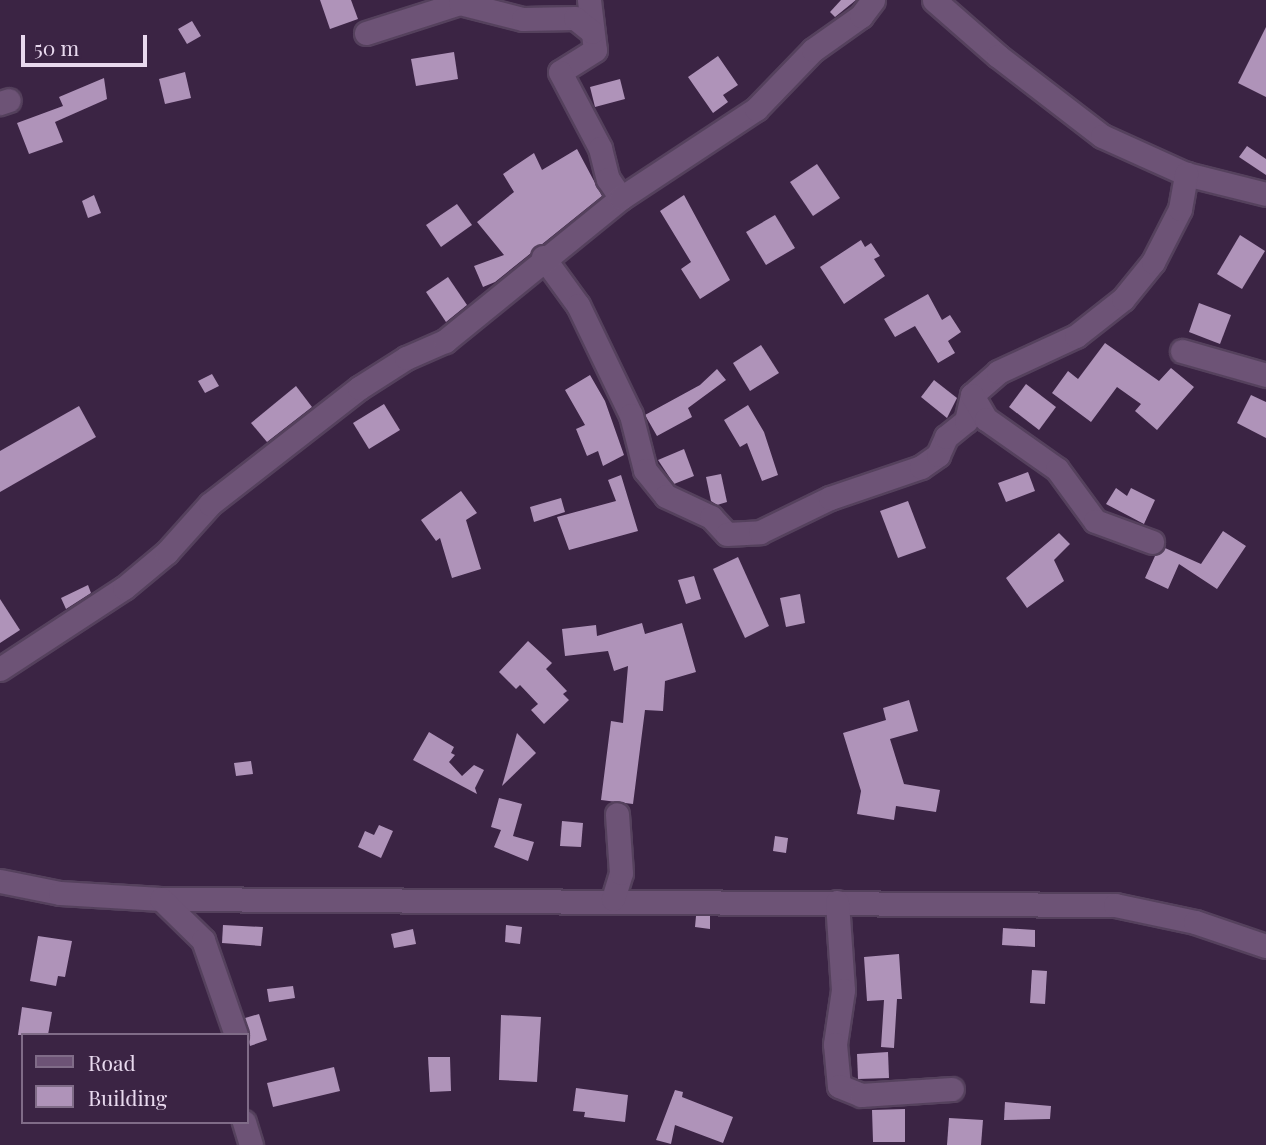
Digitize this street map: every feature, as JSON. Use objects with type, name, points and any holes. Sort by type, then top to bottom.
[{"type":"street","points":[[589,0],[595,50],[560,72],[600,148],[608,179],[621,198]]},
{"type":"street","points":[[0,669],[124,589],[167,552],[210,504],[278,449],[377,376],[445,341],[543,257],[621,198],[756,109],[813,50],[861,16],[873,0]]},
{"type":"street","points":[[934,0],[998,56],[1102,136],[1186,174],[1266,194]]},
{"type":"street","points":[[366,33],[460,3],[523,19],[575,18],[592,32]]},
{"type":"street","points":[[543,257],[578,305],[631,415],[645,470],[666,496],[711,517],[726,534],[760,532],[830,498],[921,467],[939,455],[946,437],[966,421],[972,395],[998,372],[1076,336],[1123,299],[1153,262],[1180,209],[1186,174]]},
{"type":"street","points":[[1182,351],[1266,375]]},
{"type":"street","points":[[972,395],[986,419],[1057,468],[1095,521],[1152,542]]},
{"type":"street","points":[[613,899],[621,873],[617,814]]},
{"type":"street","points":[[0,881],[60,893],[161,899],[613,899],[1115,905],[1195,922],[1266,946]]},
{"type":"street","points":[[161,899],[203,940],[235,1033]]},
{"type":"street","points":[[837,902],[843,990],[835,1056],[839,1086],[861,1095],[952,1089]]},
{"type":"street","points":[[245,1124],[251,1145]]},
{"type":"building","points":[[320,0],[351,0],[358,19],[330,29]]},
{"type":"building","points":[[841,0],[856,0],[835,17],[830,12]]},
{"type":"building","points":[[192,21],[201,36],[187,44],[178,29]]},
{"type":"building","points":[[1266,27],[1266,97],[1238,83]]},
{"type":"building","points":[[454,52],[458,79],[416,86],[411,59]]},
{"type":"building","points":[[718,56],[738,85],[723,95],[728,102],[713,113],[688,77]]},
{"type":"building","points":[[185,72],[191,98],[165,104],[159,79]]},
{"type":"building","points":[[104,78],[107,99],[55,122],[63,142],[29,154],[17,123],[63,106],[59,97]]},
{"type":"building","points":[[620,79],[625,99],[595,107],[590,87]]},
{"type":"building","points":[[1247,146],[1266,159],[1266,175],[1239,157]]},
{"type":"building","points":[[577,149],[602,196],[495,282],[483,287],[474,266],[504,255],[477,222],[514,192],[503,174],[534,153],[542,170]]},
{"type":"building","points":[[817,164],[840,198],[813,216],[790,182]]},
{"type":"building","points":[[94,195],[101,213],[88,218],[82,201]]},
{"type":"building","points":[[684,195],[730,280],[700,299],[681,269],[691,262],[660,211]]},
{"type":"building","points":[[457,204],[472,225],[441,247],[426,225]]},
{"type":"building","points":[[775,215],[795,248],[766,265],[746,232]]},
{"type":"building","points":[[1240,235],[1265,251],[1242,289],[1217,274]]},
{"type":"building","points":[[861,240],[865,247],[871,243],[880,256],[874,259],[885,276],[844,304],[820,267]]},
{"type":"building","points":[[448,277],[467,305],[446,322],[426,292]]},
{"type":"building","points":[[928,294],[942,320],[950,315],[961,332],[948,341],[955,353],[938,363],[915,326],[895,337],[884,319]]},
{"type":"building","points":[[1199,303],[1231,315],[1220,344],[1189,332]]},
{"type":"building","points":[[1105,343],[1159,381],[1171,368],[1194,387],[1157,430],[1135,411],[1141,404],[1117,387],[1091,422],[1052,393],[1068,371],[1078,379]]},
{"type":"building","points":[[761,345],[779,373],[750,391],[733,363]]},
{"type":"building","points":[[717,369],[726,380],[688,408],[692,417],[657,436],[645,415],[700,385]]},
{"type":"building","points":[[212,374],[219,386],[205,393],[198,381]]},
{"type":"building","points":[[590,375],[605,401],[624,455],[603,466],[598,451],[587,456],[576,429],[585,425],[565,390]]},
{"type":"building","points":[[934,380],[957,398],[947,418],[921,397]]},
{"type":"building","points":[[1026,384],[1056,407],[1039,430],[1009,407]]},
{"type":"building","points":[[296,386],[312,407],[267,442],[251,423]]},
{"type":"building","points":[[1251,395],[1266,402],[1266,438],[1237,423]]},
{"type":"building","points":[[384,404],[400,430],[369,449],[353,423]]},
{"type":"building","points":[[748,405],[764,432],[778,475],[762,481],[747,443],[740,447],[724,420]]},
{"type":"building","points":[[79,406],[96,437],[0,492],[0,451]]},
{"type":"building","points":[[684,449],[694,476],[674,484],[658,460]]},
{"type":"building","points":[[1028,472],[1035,491],[1006,502],[998,483]]},
{"type":"building","points":[[721,474],[727,502],[717,505],[711,501],[706,477]]},
{"type":"building","points":[[621,475],[638,531],[569,550],[557,517],[616,501],[608,480]]},
{"type":"building","points":[[1116,488],[1127,496],[1131,488],[1155,500],[1144,524],[1106,504]]},
{"type":"building","points":[[461,491],[477,513],[466,520],[481,569],[452,578],[440,538],[436,541],[421,520]]},
{"type":"building","points":[[561,498],[565,512],[534,522],[530,507]]},
{"type":"building","points":[[908,501],[926,548],[898,558],[880,511]]},
{"type":"building","points":[[1223,531],[1246,546],[1217,589],[1179,564],[1168,589],[1145,578],[1155,556],[1165,548],[1201,564]]},
{"type":"building","points":[[1059,533],[1070,544],[1054,560],[1064,581],[1027,608],[1006,578]]},
{"type":"building","points":[[738,557],[769,626],[745,638],[713,569]]},
{"type":"building","points":[[694,576],[701,599],[686,604],[678,580]]},
{"type":"building","points":[[88,585],[91,593],[66,609],[61,598]]},
{"type":"building","points":[[800,594],[805,623],[786,627],[780,598]]},
{"type":"building","points":[[0,599],[20,630],[0,643]]},
{"type":"building","points":[[642,623],[645,634],[682,623],[696,672],[665,681],[663,711],[645,710],[633,804],[601,800],[611,721],[623,723],[628,666],[614,671],[608,651],[565,656],[562,629],[596,625],[597,636]]},
{"type":"building","points":[[528,641],[552,663],[546,669],[567,691],[563,694],[569,700],[544,724],[531,710],[538,704],[520,685],[516,689],[499,672]]},
{"type":"building","points":[[909,700],[918,731],[890,739],[904,784],[940,790],[936,812],[896,806],[894,820],[857,814],[861,791],[843,733],[886,720],[883,708]]},
{"type":"building","points":[[429,732],[454,747],[451,753],[455,755],[449,762],[462,776],[474,765],[484,770],[475,788],[477,794],[413,760]]},
{"type":"building","points":[[517,733],[536,753],[502,786]]},
{"type":"building","points":[[251,761],[253,774],[236,776],[234,763]]},
{"type":"building","points":[[499,798],[522,804],[513,836],[534,842],[528,861],[494,847],[501,830],[491,827]]},
{"type":"building","points":[[562,821],[583,823],[581,847],[560,846]]},
{"type":"building","points":[[379,825],[393,831],[381,858],[358,847],[365,831],[374,835]]},
{"type":"building","points":[[775,836],[788,838],[786,853],[773,851]]},
{"type":"building","points":[[696,916],[710,916],[710,929],[695,927]]},
{"type":"building","points":[[223,925],[263,927],[261,946],[222,943]]},
{"type":"building","points":[[506,925],[522,927],[520,944],[505,942]]},
{"type":"building","points":[[1003,928],[1035,930],[1035,947],[1002,945]]},
{"type":"building","points":[[413,929],[416,944],[394,948],[391,934]]},
{"type":"building","points":[[38,936],[72,941],[65,977],[58,976],[56,986],[30,981]]},
{"type":"building","points":[[899,954],[902,999],[897,999],[894,1048],[881,1047],[884,1000],[867,1001],[864,957]]},
{"type":"building","points":[[1032,970],[1047,971],[1045,1004],[1030,1003]]},
{"type":"building","points":[[293,986],[295,998],[269,1002],[267,989]]},
{"type":"building","points":[[22,1007],[52,1012],[48,1033],[18,1035]]},
{"type":"building","points":[[259,1014],[267,1040],[250,1046],[245,1018]]},
{"type":"building","points":[[501,1015],[541,1017],[537,1082],[499,1080]]},
{"type":"building","points":[[888,1052],[889,1078],[858,1079],[857,1054]]},
{"type":"building","points":[[428,1057],[450,1057],[451,1091],[430,1092]]},
{"type":"building","points":[[334,1067],[340,1091],[273,1107],[267,1083]]},
{"type":"building","points":[[576,1088],[628,1095],[625,1122],[584,1117],[585,1112],[573,1111]]},
{"type":"building","points":[[675,1090],[683,1092],[682,1097],[733,1117],[723,1143],[675,1125],[671,1144],[656,1140]]},
{"type":"building","points":[[1005,1102],[1051,1106],[1050,1119],[1004,1120]]},
{"type":"building","points":[[905,1109],[905,1142],[873,1142],[872,1110]]},
{"type":"building","points":[[949,1118],[983,1120],[981,1145],[947,1145]]}]
